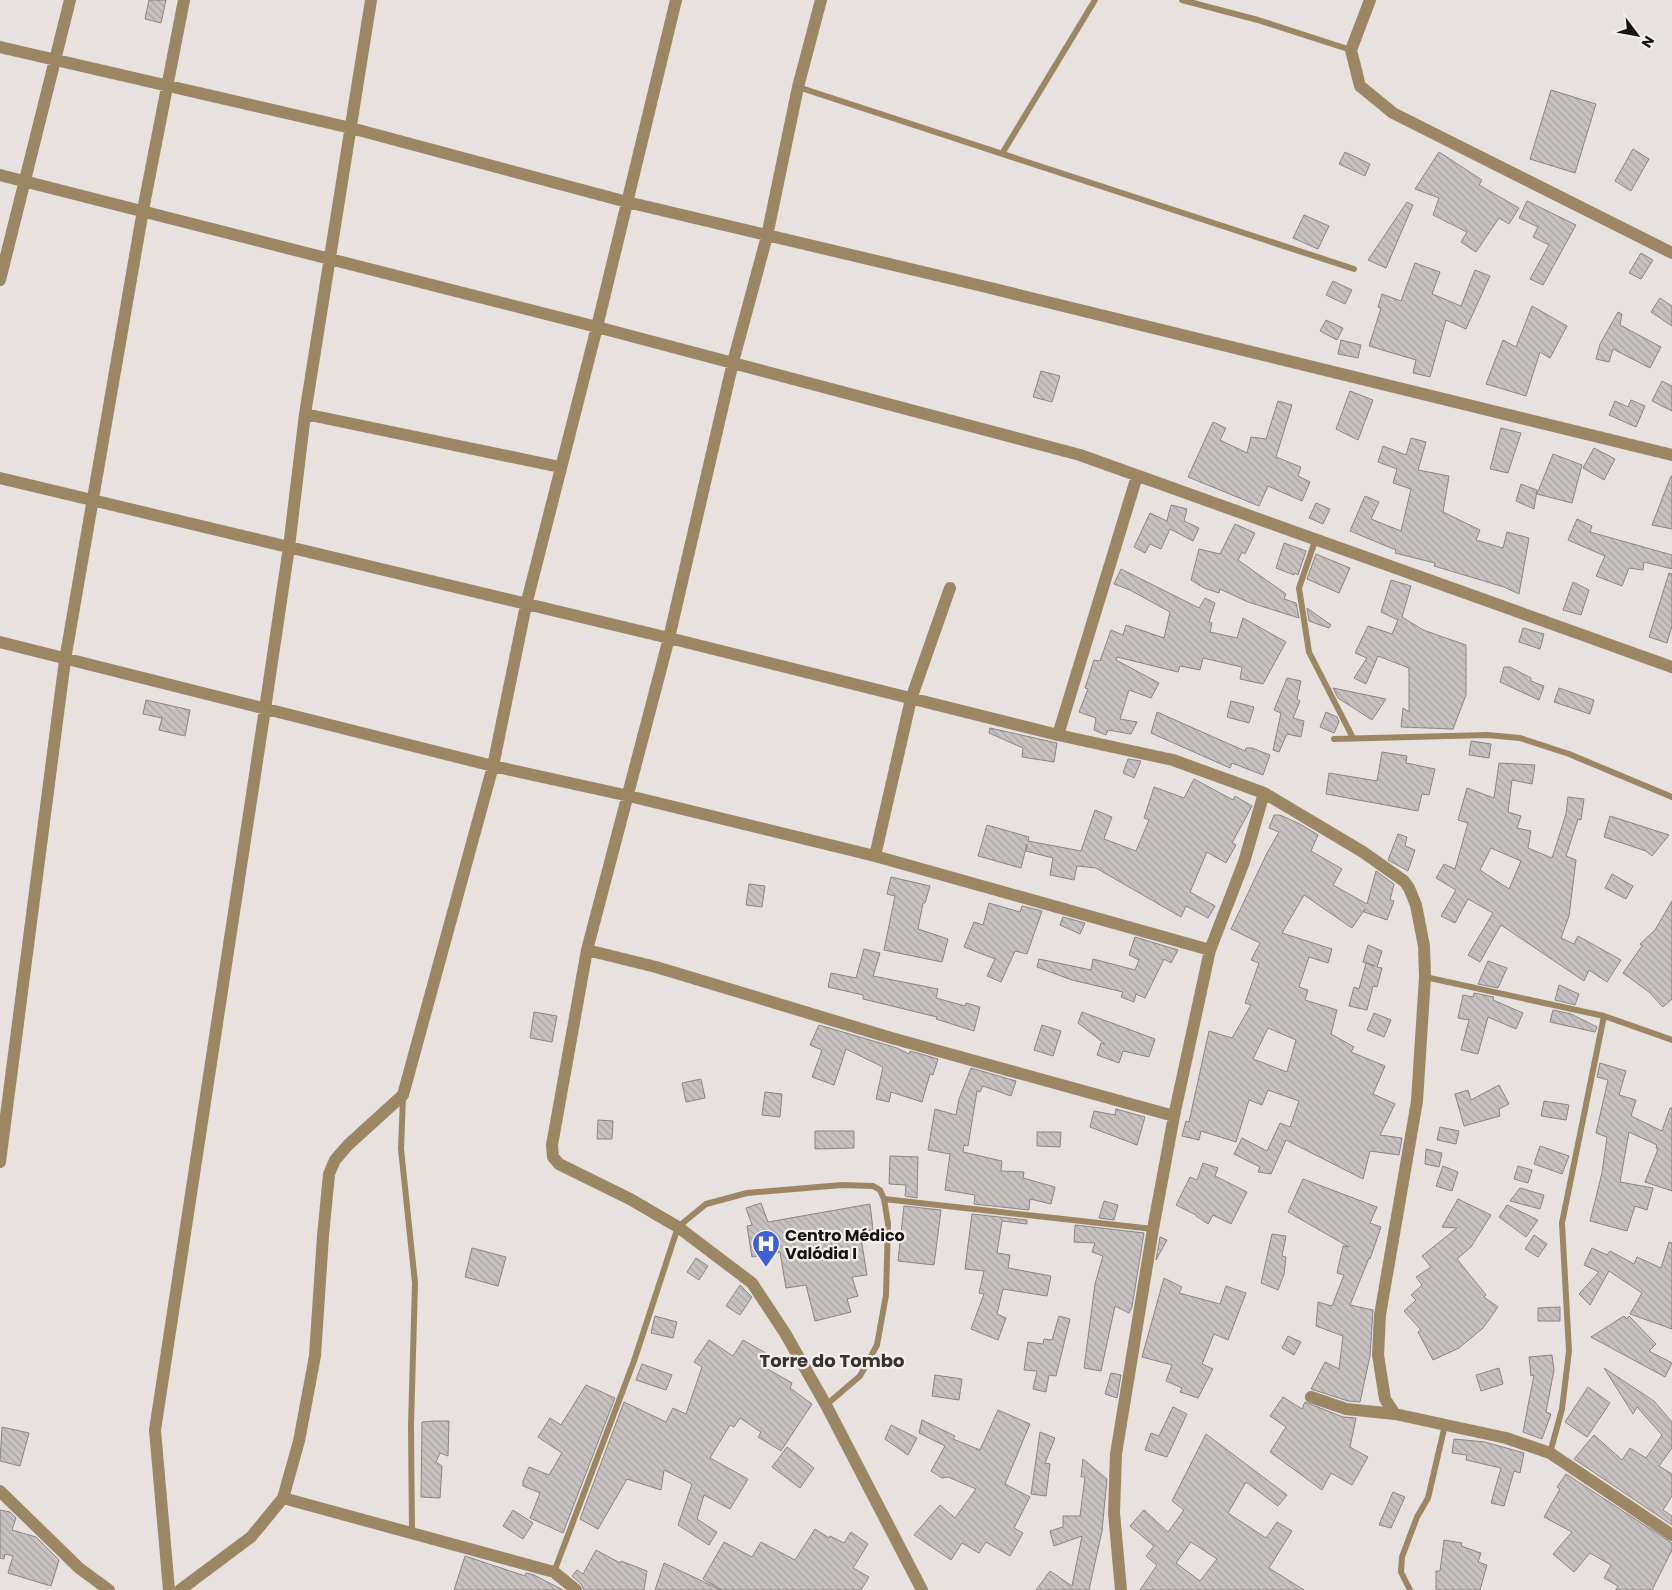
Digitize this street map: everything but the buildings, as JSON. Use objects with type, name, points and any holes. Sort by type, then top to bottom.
[{"type":"street","points":[[0,280],[70,0]]},
{"type":"street","points":[[0,1162],[65,660],[142,210],[184,0]]},
{"type":"street","points":[[170,1590],[155,1430],[289,547],[305,414],[371,0]]},
{"type":"street","points":[[180,1590],[251,1537],[283,1498],[299,1441],[315,1356],[323,1236],[330,1174],[335,1160],[348,1144],[403,1095],[493,766],[526,605],[597,327],[676,0]]},
{"type":"street","points":[[821,0],[798,87],[768,236],[733,362],[669,638],[587,950],[552,1145],[554,1157],[559,1164],[630,1199],[678,1227],[752,1283],[786,1333],[826,1405],[922,1590]]},
{"type":"street","points":[[1370,0],[1352,50],[1360,86],[1393,113],[1672,253]]},
{"type":"street","points":[[0,47],[351,128],[627,202],[960,280],[1672,455]]},
{"type":"street","points":[[0,175],[733,362],[1080,455],[1315,541],[1672,667]]},
{"type":"street","points":[[305,414],[560,467]]},
{"type":"street","points":[[1058,734],[1137,476]]},
{"type":"street","points":[[0,478],[92,502],[289,547],[1058,734],[1173,760],[1264,793],[1363,852],[1404,881],[1416,905],[1424,946],[1425,977],[1417,1101],[1380,1315],[1378,1355],[1385,1399],[1395,1414]]},
{"type":"street","points":[[874,856],[911,698],[950,588]]},
{"type":"street","points":[[0,642],[65,660],[493,766],[629,796],[874,856],[1210,950]]},
{"type":"street","points":[[1121,1590],[1114,1513],[1116,1454],[1153,1229],[1174,1116],[1210,950],[1244,862],[1264,793]]},
{"type":"street","points":[[587,950],[666,970],[888,1037],[1174,1116]]},
{"type":"street","points":[[1311,1397],[1346,1409],[1395,1414],[1506,1438],[1550,1453],[1672,1535]]},
{"type":"street","points":[[0,1491],[79,1568],[108,1590]]},
{"type":"street","points":[[283,1498],[554,1572],[576,1590]]},
{"type":"lane","points":[[1002,152],[1095,0]]},
{"type":"lane","points":[[1182,0],[1258,20],[1352,50]]},
{"type":"lane","points":[[798,87],[1002,152],[1354,269]]},
{"type":"lane","points":[[1315,541],[1299,588],[1309,652],[1353,738]]},
{"type":"lane","points":[[1334,739],[1487,735],[1520,738],[1569,754],[1672,797]]},
{"type":"lane","points":[[1425,977],[1604,1016],[1672,1040]]},
{"type":"lane","points":[[1550,1453],[1562,1409],[1569,1351],[1562,1223],[1604,1016]]},
{"type":"lane","points":[[403,1095],[401,1149],[415,1283],[411,1425],[412,1534]]},
{"type":"lane","points":[[554,1572],[634,1361],[678,1227],[706,1204],[747,1193],[842,1185],[873,1186],[880,1190],[884,1199],[888,1224],[886,1295],[877,1345],[860,1376],[826,1405]]},
{"type":"lane","points":[[884,1199],[1153,1229]]},
{"type":"lane","points":[[1410,1590],[1401,1572],[1402,1557],[1417,1517],[1428,1498],[1445,1425]]},
{"type":"place","name":"Centro Médico Valódia I","points":[[766,1268]]},
{"type":"district","name":"Torre do Tombo","points":[[832,1360]]}]
